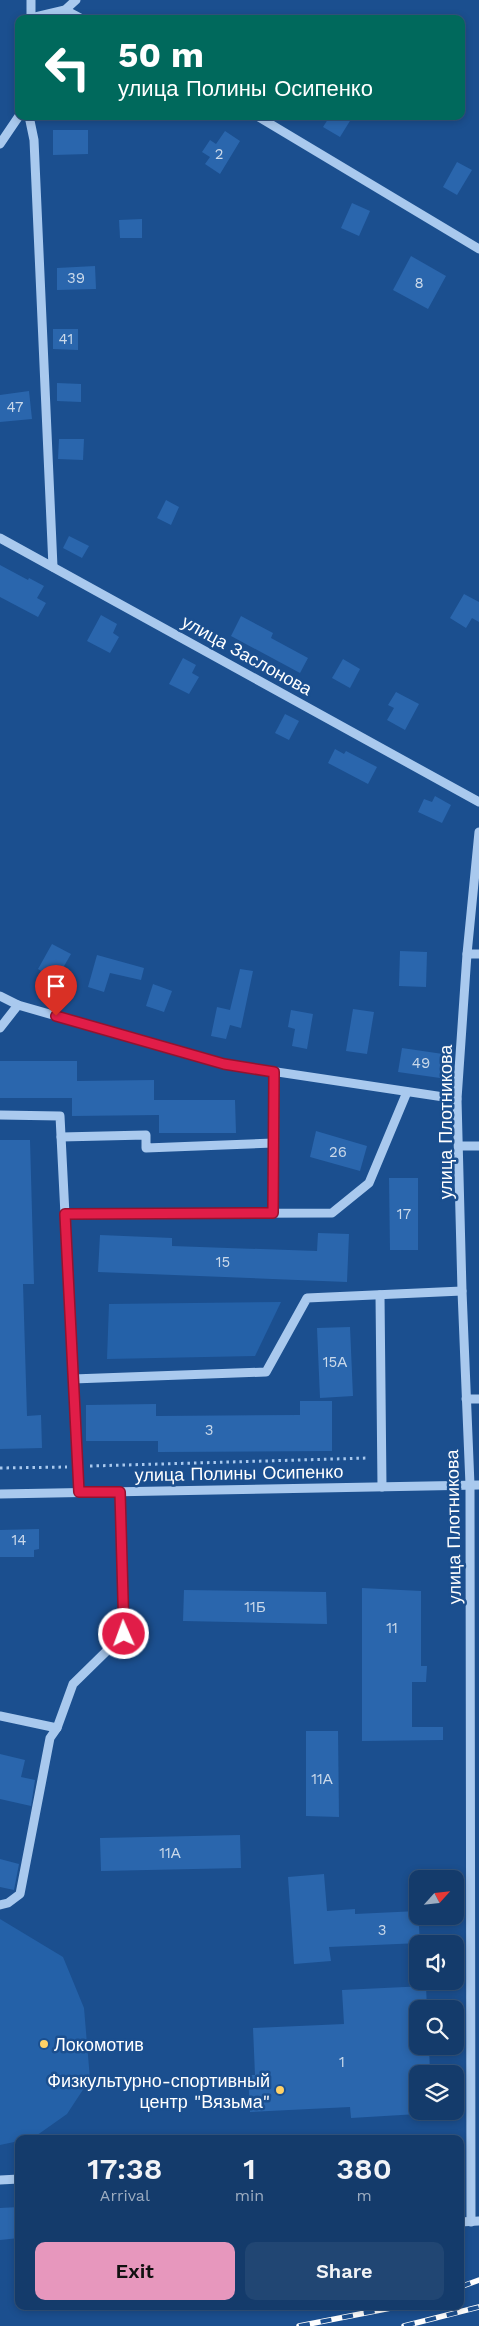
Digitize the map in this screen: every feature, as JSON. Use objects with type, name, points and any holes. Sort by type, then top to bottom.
[{"type":"street","points":[[31,0],[31,15]]},
{"type":"street","points":[[44,15],[65,10],[76,0]]},
{"type":"street","points":[[65,10],[74,15]]},
{"type":"street","points":[[0,144],[17,120]]},
{"type":"street","points":[[31,120],[34,140],[53,567]]},
{"type":"street","points":[[264,120],[479,249]]},
{"type":"street","name":"улица Заслонова","points":[[0,538],[479,802]]},
{"type":"street","name":"улица Плотникова","points":[[475,2222],[474,1485],[466,1399],[457,1099],[467,954],[479,832]]},
{"type":"street","points":[[467,954],[479,954]]},
{"type":"street","points":[[0,996],[18,1005],[224,1064],[457,1099]]},
{"type":"street","points":[[0,1028],[18,1005]]},
{"type":"street","points":[[273,1213],[274,1072]]},
{"type":"street","points":[[65,1214],[332,1213],[369,1182],[407,1092]]},
{"type":"street","points":[[0,1115],[60,1116],[79,1492]]},
{"type":"street","points":[[61,1137],[146,1135],[146,1148],[273,1143]]},
{"type":"street","points":[[459,1146],[479,1146]]},
{"type":"street","points":[[73,1379],[266,1372],[307,1298],[462,1291]]},
{"type":"street","points":[[380,1294],[382,1487]]},
{"type":"street","points":[[466,1399],[479,1399]]},
{"type":"street","name":"улица Полины Осипенко","points":[[0,1494],[474,1485]]},
{"type":"street","points":[[0,1905],[8,1903],[20,1894],[50,1738],[57,1728],[73,1684],[124,1634],[120,1492]]},
{"type":"street","points":[[0,1716],[57,1728]]},
{"type":"street","points":[[0,2180],[15,2179]]},
{"type":"path","points":[[0,1468],[382,1458]]},
{"type":"shaded area","points":[[281,1302],[255,1356],[107,1359],[109,1304]]},
{"type":"shaded area","name":"Локомотив","points":[[0,1919],[63,1957],[84,2008],[90,2079],[67,2114],[37,2135],[15,2135],[15,2142],[0,2145]]},
{"type":"building","points":[[327,120],[351,120],[340,137],[323,127]]},
{"type":"building","points":[[53,130],[88,130],[88,154],[53,155]]},
{"type":"building","points":[[225,131],[240,141],[220,174],[205,164],[210,157],[202,152],[210,140],[216,144]]},
{"type":"building","points":[[457,162],[472,170],[457,195],[443,187]]},
{"type":"building","points":[[352,203],[370,211],[359,236],[341,228]]},
{"type":"building","points":[[142,219],[142,238],[120,238],[119,220]]},
{"type":"building","points":[[411,256],[446,276],[428,309],[393,290]]},
{"type":"building","points":[[95,266],[96,289],[57,290],[57,268]]},
{"type":"building","points":[[53,329],[78,329],[78,350],[53,349]]},
{"type":"building","points":[[57,383],[81,384],[81,402],[57,401]]},
{"type":"building","points":[[29,391],[32,419],[0,422],[0,395]]},
{"type":"building","points":[[59,439],[84,439],[83,460],[58,459]]},
{"type":"building","points":[[166,500],[179,507],[171,525],[157,518]]},
{"type":"building","points":[[69,536],[89,546],[82,558],[63,548]]},
{"type":"building","points":[[0,565],[44,586],[37,598],[46,603],[38,617],[0,597]]},
{"type":"building","points":[[464,594],[479,602],[479,622],[472,618],[466,628],[450,618]]},
{"type":"building","points":[[101,615],[117,624],[113,633],[119,637],[110,653],[87,641]]},
{"type":"building","points":[[241,616],[273,633],[271,638],[308,658],[300,673],[231,636]]},
{"type":"building","points":[[183,658],[196,665],[192,673],[199,677],[189,694],[169,684]]},
{"type":"building","points":[[343,659],[360,669],[350,688],[332,678]]},
{"type":"building","points":[[396,692],[419,704],[405,730],[387,720],[394,708],[388,705]]},
{"type":"building","points":[[285,714],[299,721],[289,740],[275,733]]},
{"type":"building","points":[[335,749],[344,754],[346,751],[377,767],[368,784],[328,763]]},
{"type":"building","points":[[435,796],[451,805],[442,823],[418,812],[424,799],[432,802]]},
{"type":"building","points":[[52,944],[71,954],[56,980],[38,969]]},
{"type":"building","points":[[400,951],[427,952],[426,987],[399,986]]},
{"type":"building","points":[[97,955],[144,968],[141,980],[110,973],[104,992],[88,987]]},
{"type":"building","points":[[240,969],[253,971],[241,1028],[230,1025],[226,1039],[211,1036],[217,1007],[230,1010]]},
{"type":"building","points":[[153,984],[172,991],[164,1012],[146,1006]]},
{"type":"building","points":[[353,1009],[374,1012],[367,1054],[346,1051]]},
{"type":"building","points":[[291,1010],[313,1014],[307,1049],[292,1046],[295,1029],[288,1027]]},
{"type":"building","points":[[402,1048],[443,1054],[440,1078],[398,1072]]},
{"type":"building","points":[[0,1061],[77,1061],[77,1081],[154,1080],[154,1100],[235,1100],[236,1133],[159,1133],[159,1115],[72,1116],[72,1098],[0,1098]]},
{"type":"building","points":[[316,1131],[367,1146],[360,1171],[310,1157]]},
{"type":"building","points":[[0,1140],[30,1140],[34,1284],[23,1284],[27,1416],[41,1415],[42,1448],[0,1449]]},
{"type":"building","points":[[389,1178],[418,1178],[418,1250],[390,1250]]},
{"type":"building","points":[[318,1233],[349,1234],[347,1282],[98,1272],[100,1235],[172,1238],[172,1246],[317,1251]]},
{"type":"building","points":[[350,1327],[353,1396],[320,1398],[317,1328]]},
{"type":"building","points":[[300,1401],[332,1401],[332,1451],[158,1452],[158,1441],[86,1441],[86,1405],[156,1404],[156,1416],[300,1415]]},
{"type":"building","points":[[39,1529],[39,1549],[34,1550],[34,1557],[0,1557],[0,1530]]},
{"type":"building","points":[[362,1588],[421,1591],[421,1666],[427,1666],[426,1682],[412,1682],[412,1727],[443,1727],[443,1740],[362,1741]]},
{"type":"building","points":[[184,1590],[326,1592],[327,1624],[183,1621]]},
{"type":"building","points":[[306,1731],[338,1731],[339,1817],[306,1816]]},
{"type":"building","points":[[0,1754],[25,1760],[21,1777],[35,1780],[31,1806],[0,1799]]},
{"type":"building","points":[[240,1835],[241,1868],[101,1871],[100,1838]]},
{"type":"building","points":[[0,1859],[19,1864],[14,1890],[0,1887]]},
{"type":"building","points":[[324,1874],[327,1911],[355,1909],[355,1914],[409,1911],[409,1925],[419,1925],[420,1935],[409,1935],[409,1943],[329,1947],[331,1961],[294,1964],[288,1877]]},
{"type":"building","points":[[409,1987],[409,1990],[426,1990],[427,2000],[409,2000],[409,2055],[429,2055],[430,2065],[409,2065],[409,2115],[351,2118],[350,2107],[250,2112],[248,2075],[255,2075],[253,2028],[344,2024],[342,1990]]},
{"type":"building","points":[[15,2207],[15,2238],[0,2240],[0,2208]]},
{"type":"railway","points":[[464,2286],[479,2280]]},
{"type":"railway","points":[[404,2326],[479,2307]]},
{"type":"railway","points":[[299,2326],[381,2310]]},
{"type":"place","name":"Локомотив","points":[[44,2044]]},
{"type":"place","name":"Физкультурно-спортивный центр \"Вязьма\"","points":[[280,2090]]},
{"type":"route","points":[[56,1016],[224,1064],[274,1072],[273,1213],[65,1214],[79,1492],[120,1492],[124,1634]]}]
